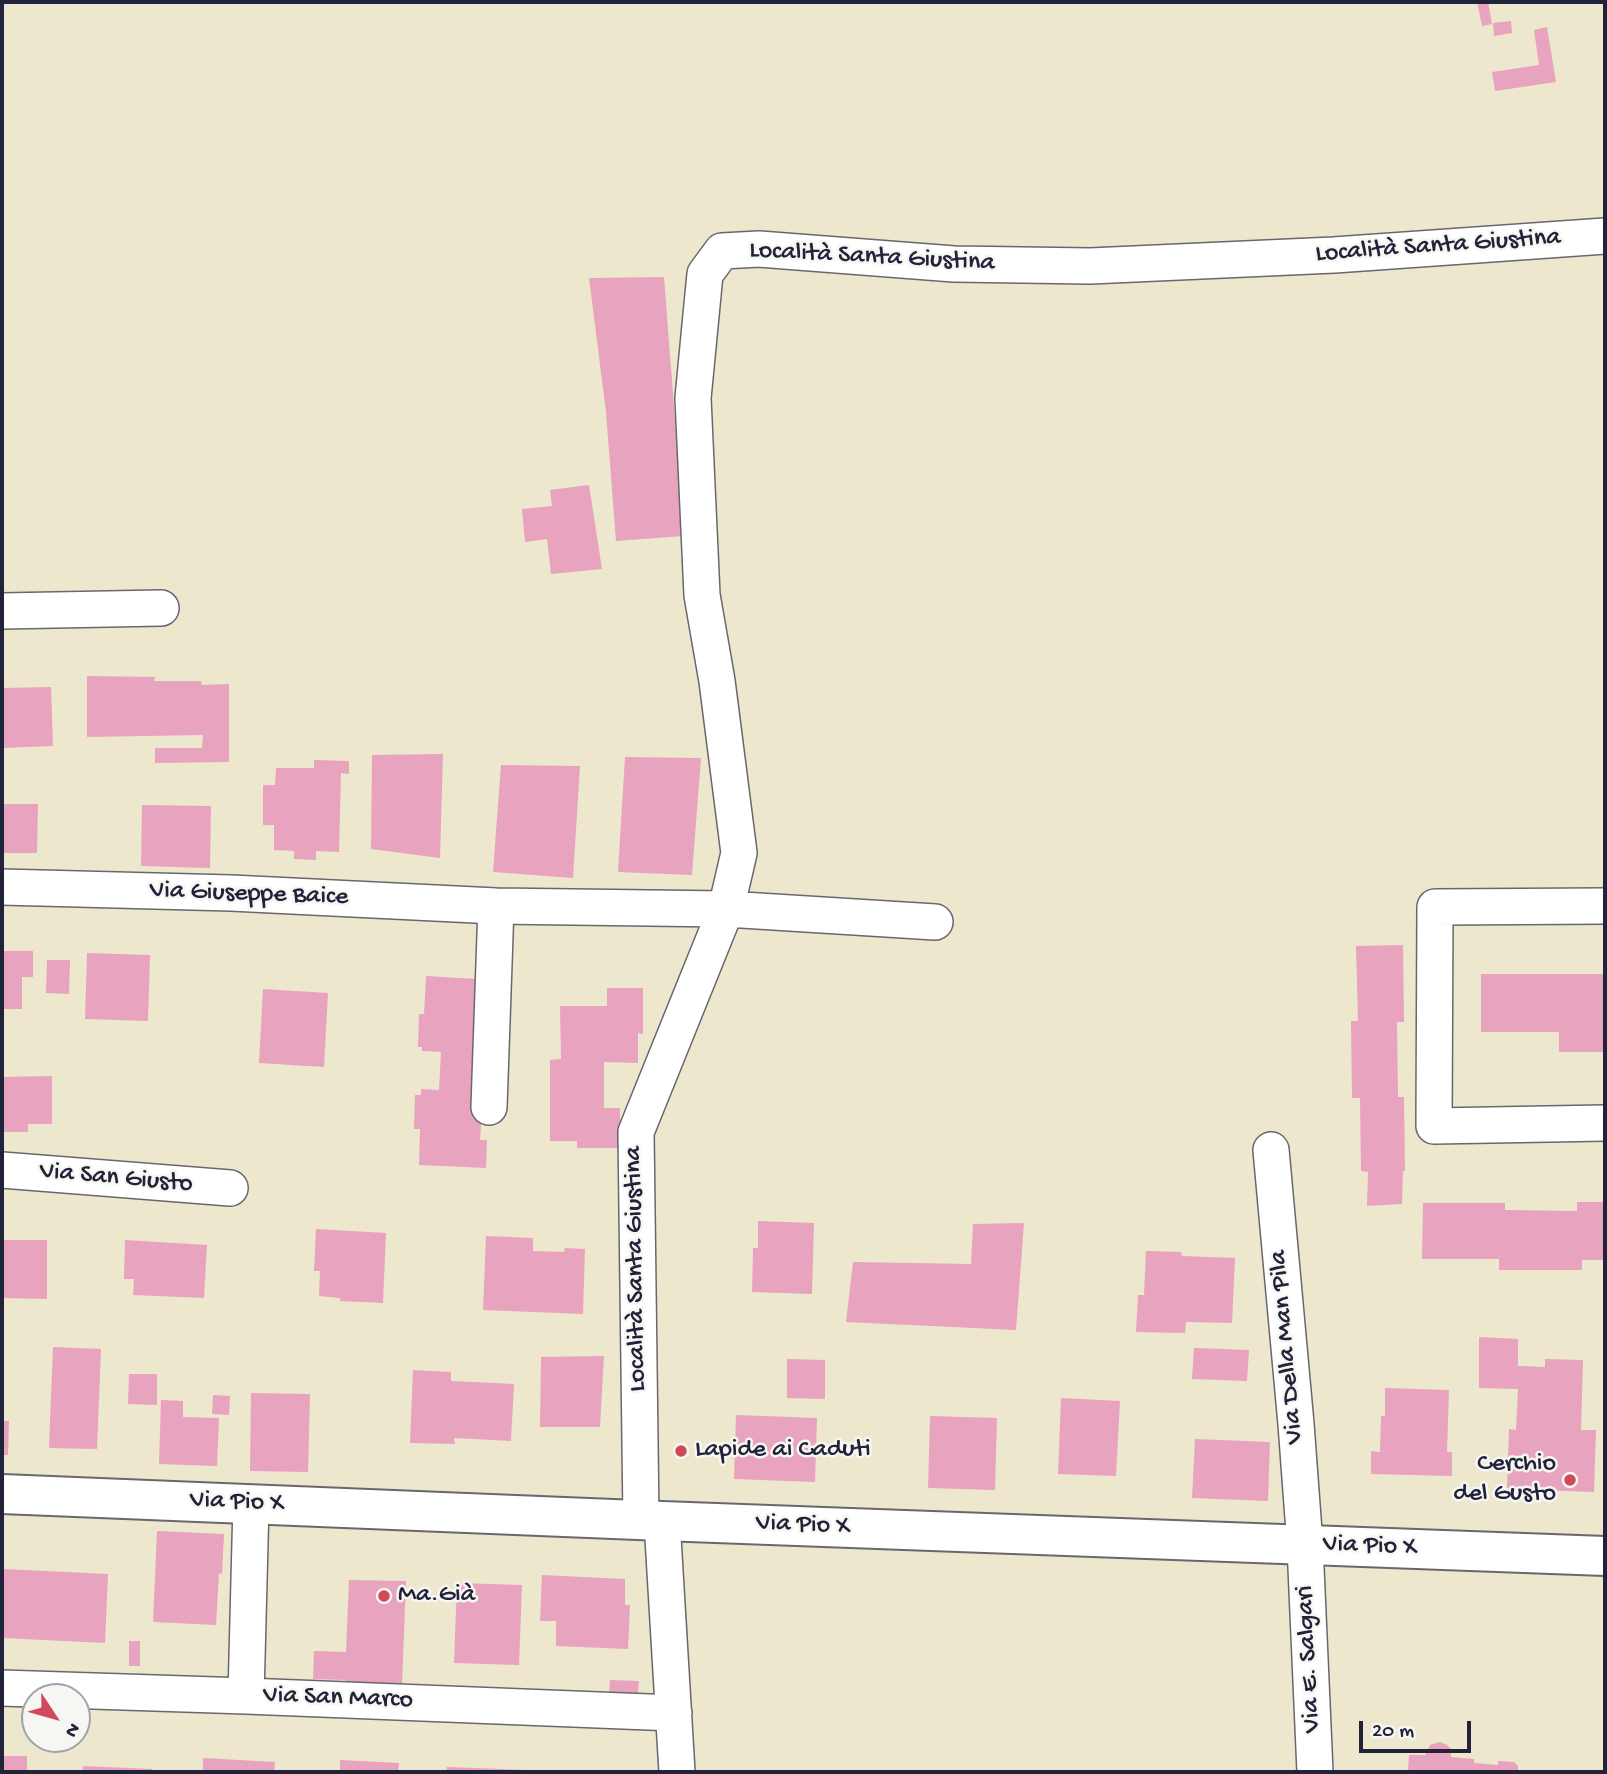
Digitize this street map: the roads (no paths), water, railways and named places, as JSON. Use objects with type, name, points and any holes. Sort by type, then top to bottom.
[{"type":"street","name":"Località Santa Giustina","points":[[652,1521],[636,1132],[726,909],[738,853],[717,681],[702,595],[693,398],[705,274],[722,251],[759,249],[954,264],[1090,266],[1334,255],[1605,236]]},
{"type":"street","points":[[2,611],[161,608]]},
{"type":"street","name":"Via Giuseppe Baice","points":[[2,887],[217,893],[496,906],[726,909]]},
{"type":"street","points":[[489,1107],[496,906]]},
{"type":"street","points":[[1605,906],[1435,907],[1434,1126],[1605,1123]]},
{"type":"street","points":[[726,909],[935,922]]},
{"type":"street","name":"Via Della Man Pila","points":[[1270,1150],[1305,1545]]},
{"type":"street","name":"Via San Giusto","points":[[2,1170],[230,1188]]},
{"type":"street","name":"Via Pio X","points":[[2,1494],[1605,1556]]},
{"type":"street","points":[[246,1696],[251,1504]]},
{"type":"street","points":[[652,1521],[674,1713],[677,1772]]},
{"type":"street","name":"Via E. Salgari","points":[[1305,1545],[1315,1772]]},
{"type":"street","name":"Via San Marco","points":[[2,1688],[674,1713]]},
{"type":"place","name":"Lapide ai Caduti","points":[[681,1451]]},
{"type":"place","name":"Cerchio del Gusto","points":[[1570,1480]]},
{"type":"place","name":"Ma.Già","points":[[384,1596]]}]
